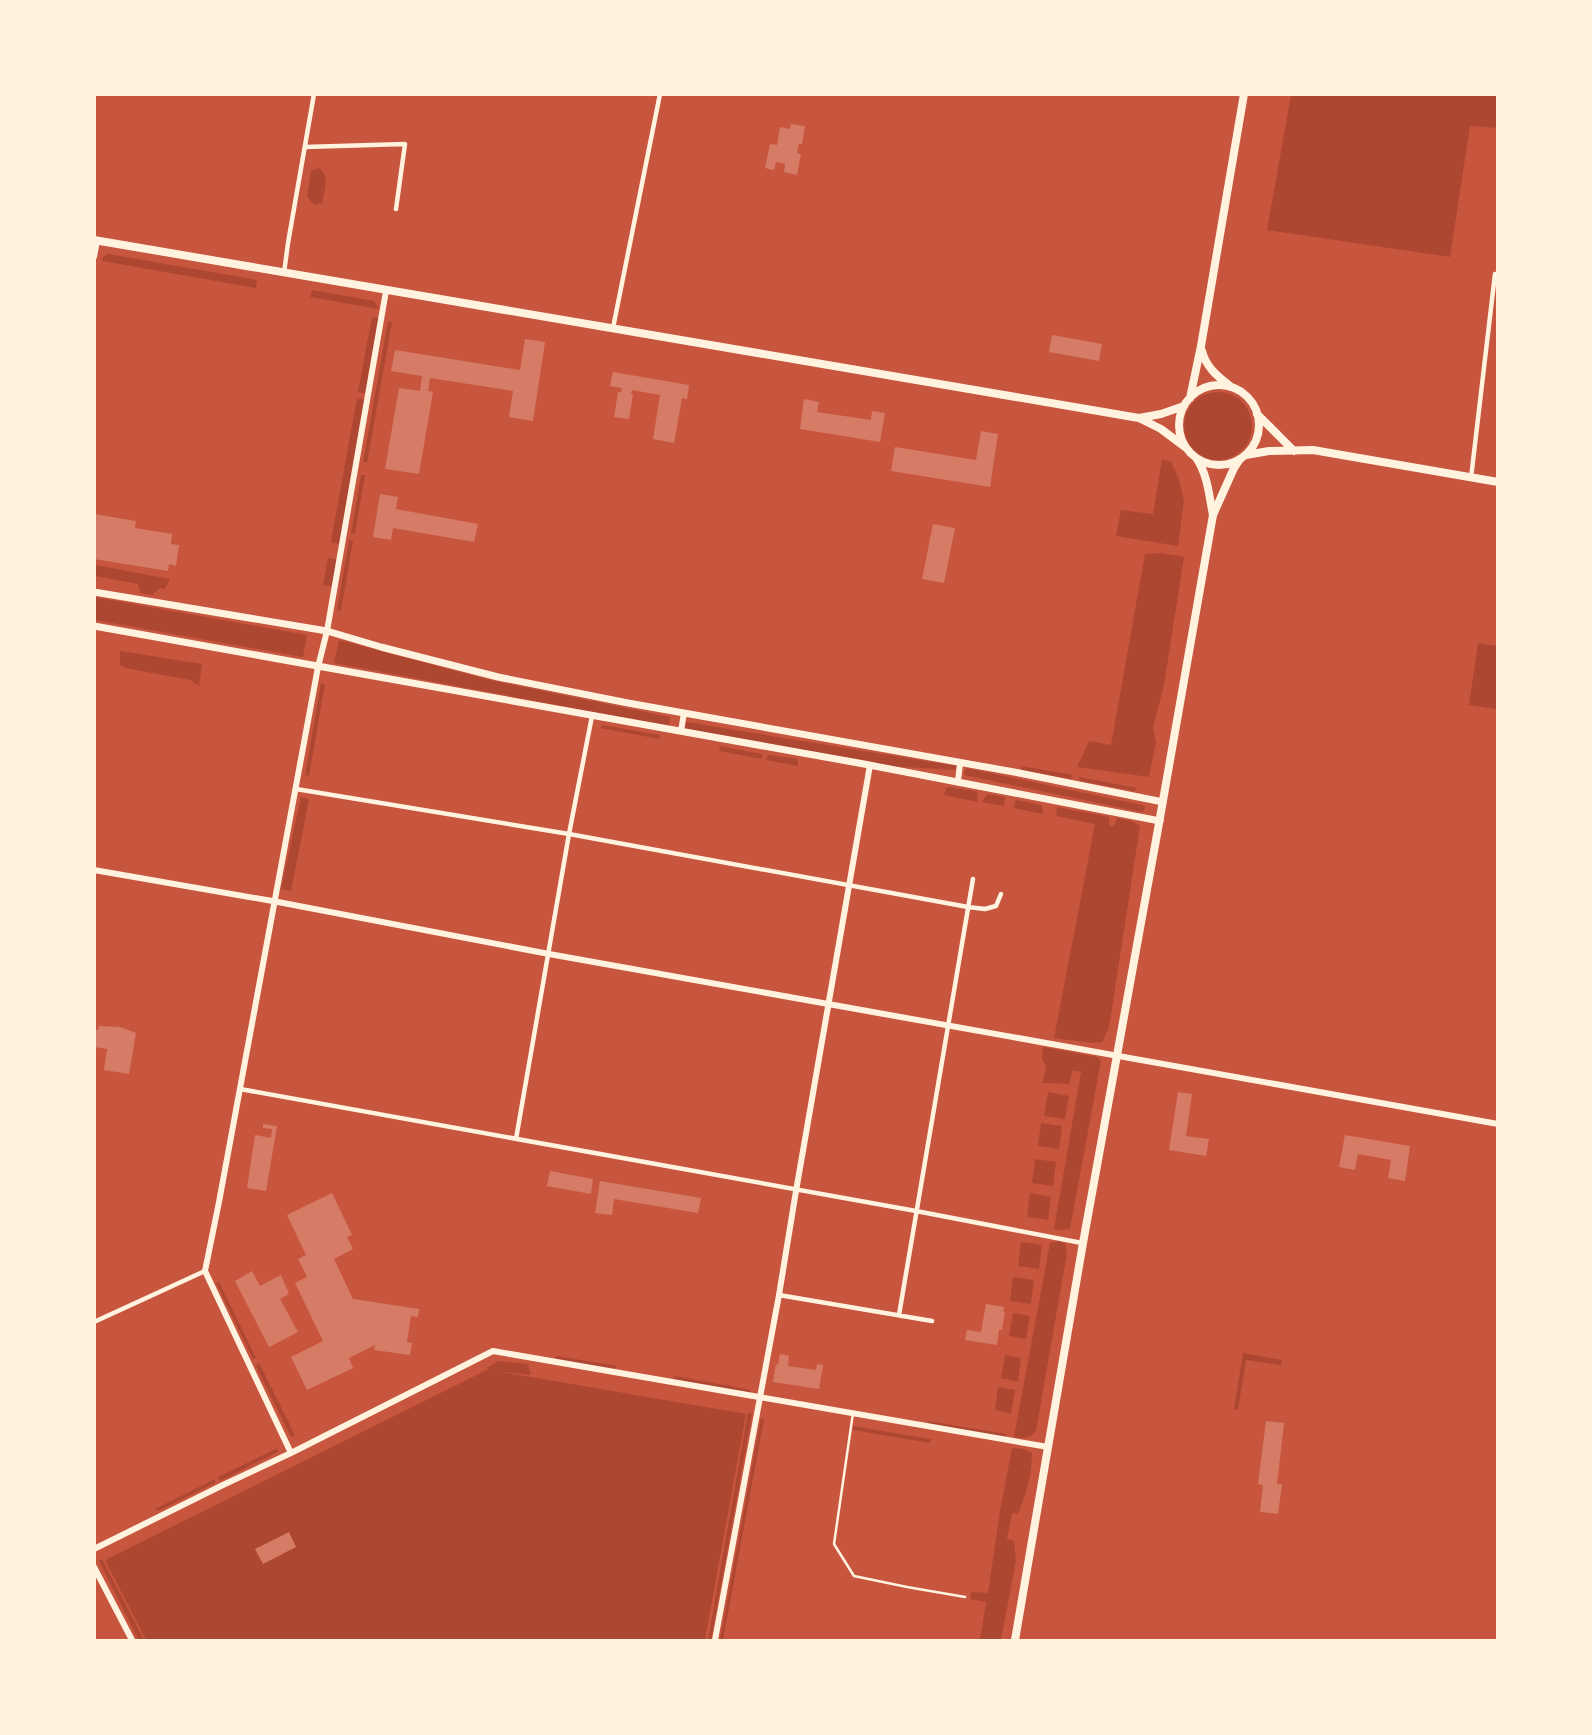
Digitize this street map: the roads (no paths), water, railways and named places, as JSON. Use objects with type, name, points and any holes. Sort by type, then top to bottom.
[{"type":"main road","points":[[1190,398],[1244,94]]},
{"type":"main road","points":[[96,241],[1139,418],[1161,429],[1197,459],[1207,482],[1213,515]]},
{"type":"main road","points":[[1200,346],[1209,368],[1248,398],[1257,414],[1294,451]]},
{"type":"main road","points":[[1185,447],[1179,427],[1181,413],[1190,398],[1205,388],[1232,388]]},
{"type":"main road","points":[[1139,418],[1184,406]]},
{"type":"main road","points":[[1015,1640],[1213,515],[1234,468],[1253,446],[1259,425],[1257,414]]},
{"type":"main road","points":[[1197,459],[1218,466],[1269,451],[1312,450],[1497,482]]},
{"type":"main road","points":[[94,592],[327,631],[498,677],[1163,802]]},
{"type":"main road","points":[[94,626],[958,781],[1160,821]]},
{"type":"street","points":[[284,273],[314,94]]},
{"type":"street","points":[[613,329],[660,94]]},
{"type":"street","points":[[305,147],[405,144],[396,209]]},
{"type":"street","points":[[94,257],[96,241]]},
{"type":"street","points":[[1471,478],[1497,274]]},
{"type":"street","points":[[291,1453],[205,1271],[327,631],[386,291]]},
{"type":"street","points":[[681,731],[684,713]]},
{"type":"street","points":[[516,1139],[592,715]]},
{"type":"street","points":[[958,781],[960,764]]},
{"type":"street","points":[[715,1640],[779,1295],[870,765]]},
{"type":"street","points":[[296,789],[569,834],[968,907],[991,909],[996,906],[1001,894]]},
{"type":"street","points":[[94,870],[1497,1124]]},
{"type":"street","points":[[899,1315],[972,879]]},
{"type":"street","points":[[240,1089],[1083,1243]]},
{"type":"street","points":[[94,1322],[205,1271]]},
{"type":"street","points":[[779,1295],[932,1321]]},
{"type":"street","points":[[94,1549],[493,1351],[1048,1447]]},
{"type":"street","points":[[94,1567],[132,1640]]},
{"type":"lane","points":[[853,1413],[834,1544],[854,1576],[965,1597]]}]
